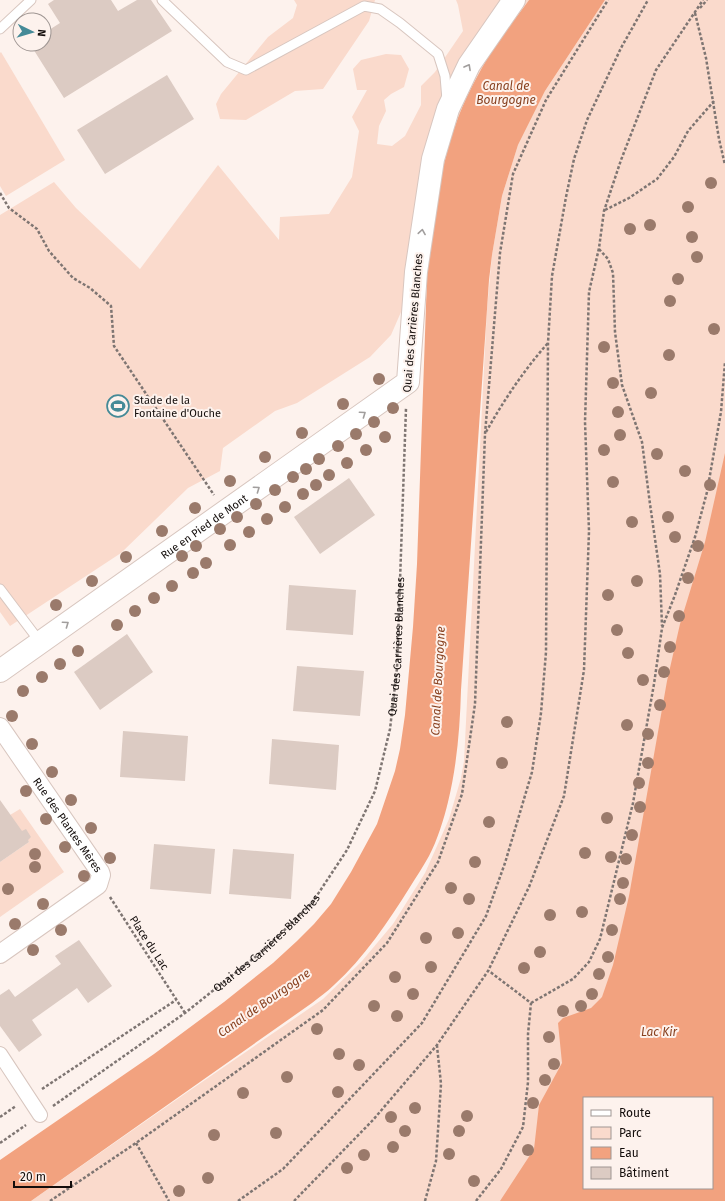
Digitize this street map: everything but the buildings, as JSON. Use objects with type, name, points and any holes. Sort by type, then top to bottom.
[{"type":"street","name":"Quai des Carrières Blanches","points":[[408,382],[417,264],[433,159],[448,109],[469,65],[514,0]]},
{"type":"street","name":"Rue en Pied de Mont","points":[[0,671],[408,382]]},
{"type":"street","name":"Rue des Plantes Mères","points":[[0,727],[100,872],[101,876],[98,885],[0,954]]},
{"type":"street","points":[[0,1054],[40,1115]]},
{"type":"lane","points":[[0,29],[31,0]]},
{"type":"lane","points":[[162,0],[227,62],[246,70],[364,6],[380,9],[438,54],[445,76],[448,109]]},
{"type":"lane","points":[[0,589],[40,642]]},
{"type":"path","points":[[50,1201],[323,1010],[387,943],[438,862],[462,794],[475,704],[485,434],[500,252],[513,174],[546,100],[608,0]]},
{"type":"path","points":[[238,1201],[283,1169],[422,1024],[486,916],[505,863],[532,772],[541,713],[546,652],[548,343],[552,276],[574,159],[587,120],[621,48],[648,0]]},
{"type":"path","points":[[294,1201],[373,1120],[437,1045],[488,971],[529,887],[564,796],[584,670],[589,531],[585,422],[589,292],[599,248],[604,211],[621,160],[656,70],[703,0]]},
{"type":"path","points":[[695,13],[707,0]]},
{"type":"path","points":[[695,13],[706,58],[719,139],[725,165]]},
{"type":"path","points":[[604,211],[629,198],[657,179],[674,157],[688,131],[714,101]]},
{"type":"path","points":[[0,193],[9,208],[37,229],[49,251],[73,278],[90,288],[111,306],[114,346],[225,511]]},
{"type":"path","points":[[531,1004],[573,979],[589,962],[600,939],[632,803],[654,684],[662,628],[660,574],[642,442],[622,385],[615,332],[613,274],[608,259],[599,248]]},
{"type":"path","points":[[485,434],[501,406],[532,362],[548,343]]},
{"type":"path","points":[[662,628],[695,537],[707,492],[721,412],[725,362]]},
{"type":"path","name":"Quai des Carrières Blanches","points":[[0,1143],[185,1013],[264,950],[312,903],[347,850],[375,791],[390,729],[397,668],[408,382]]},
{"type":"path","name":"Place du Lac","points":[[100,881],[185,1013]]},
{"type":"path","points":[[488,971],[531,1004]]},
{"type":"path","points":[[0,1117],[176,1000]]},
{"type":"path","points":[[476,1201],[501,1169],[523,1127],[528,1082],[528,1034],[531,1004]]},
{"type":"path","points":[[425,1201],[436,1161],[441,1084],[437,1045]]},
{"type":"path","points":[[136,1142],[169,1201]]},
{"type":"green space","points":[[294,0],[375,0],[369,21],[323,89],[295,91],[246,120],[220,119],[216,104],[221,94],[268,37],[293,18],[297,5]]},
{"type":"green space","name":"Stade de la Fontaine d'Ouche","points":[[456,0],[529,0],[498,42],[477,76],[462,106],[432,231],[427,277],[401,312],[391,335],[370,357],[297,403],[275,411],[223,448],[220,471],[188,488],[121,553],[10,626],[0,612],[0,215],[54,182],[76,208],[140,269],[218,165],[279,240],[280,217],[329,214],[352,177],[359,131],[352,117],[367,90],[357,90],[353,69],[361,60],[386,54],[401,55],[409,69],[404,87],[391,94],[384,100],[386,111],[379,126],[377,144],[392,146],[405,136],[421,105],[421,86],[435,72],[463,31]]},
{"type":"green space","points":[[605,0],[725,0],[725,1201],[31,1201],[323,999],[362,961],[393,924],[425,873],[449,819],[461,778],[464,761],[487,309],[492,255],[502,196],[518,145],[545,91]]},
{"type":"green space","points":[[1,52],[65,160],[6,196],[0,186]]},
{"type":"green space","points":[[20,809],[64,872],[0,917],[0,862],[29,842],[10,815]]},
{"type":"water","name":"Canal de Bourgogne","points":[[529,0],[605,0],[545,91],[518,145],[502,196],[489,280],[458,746],[448,802],[440,830],[432,850],[402,900],[375,939],[331,988],[312,1003],[31,1201],[0,1201],[0,1160],[154,1054],[224,1002],[273,963],[314,924],[331,904],[351,872],[377,824],[395,771],[405,715],[417,564],[427,277],[437,199],[448,148],[466,98],[498,41]]},
{"type":"water","name":"Lac Kir","points":[[725,453],[725,1201],[500,1201],[534,1149],[539,1105],[562,1063],[558,1023],[563,1018],[591,1008],[602,997],[613,965],[629,896],[667,681],[680,624],[705,542]]},
{"type":"place","name":"Stade de la Fontaine d'Ouche","points":[[118,406]]}]
